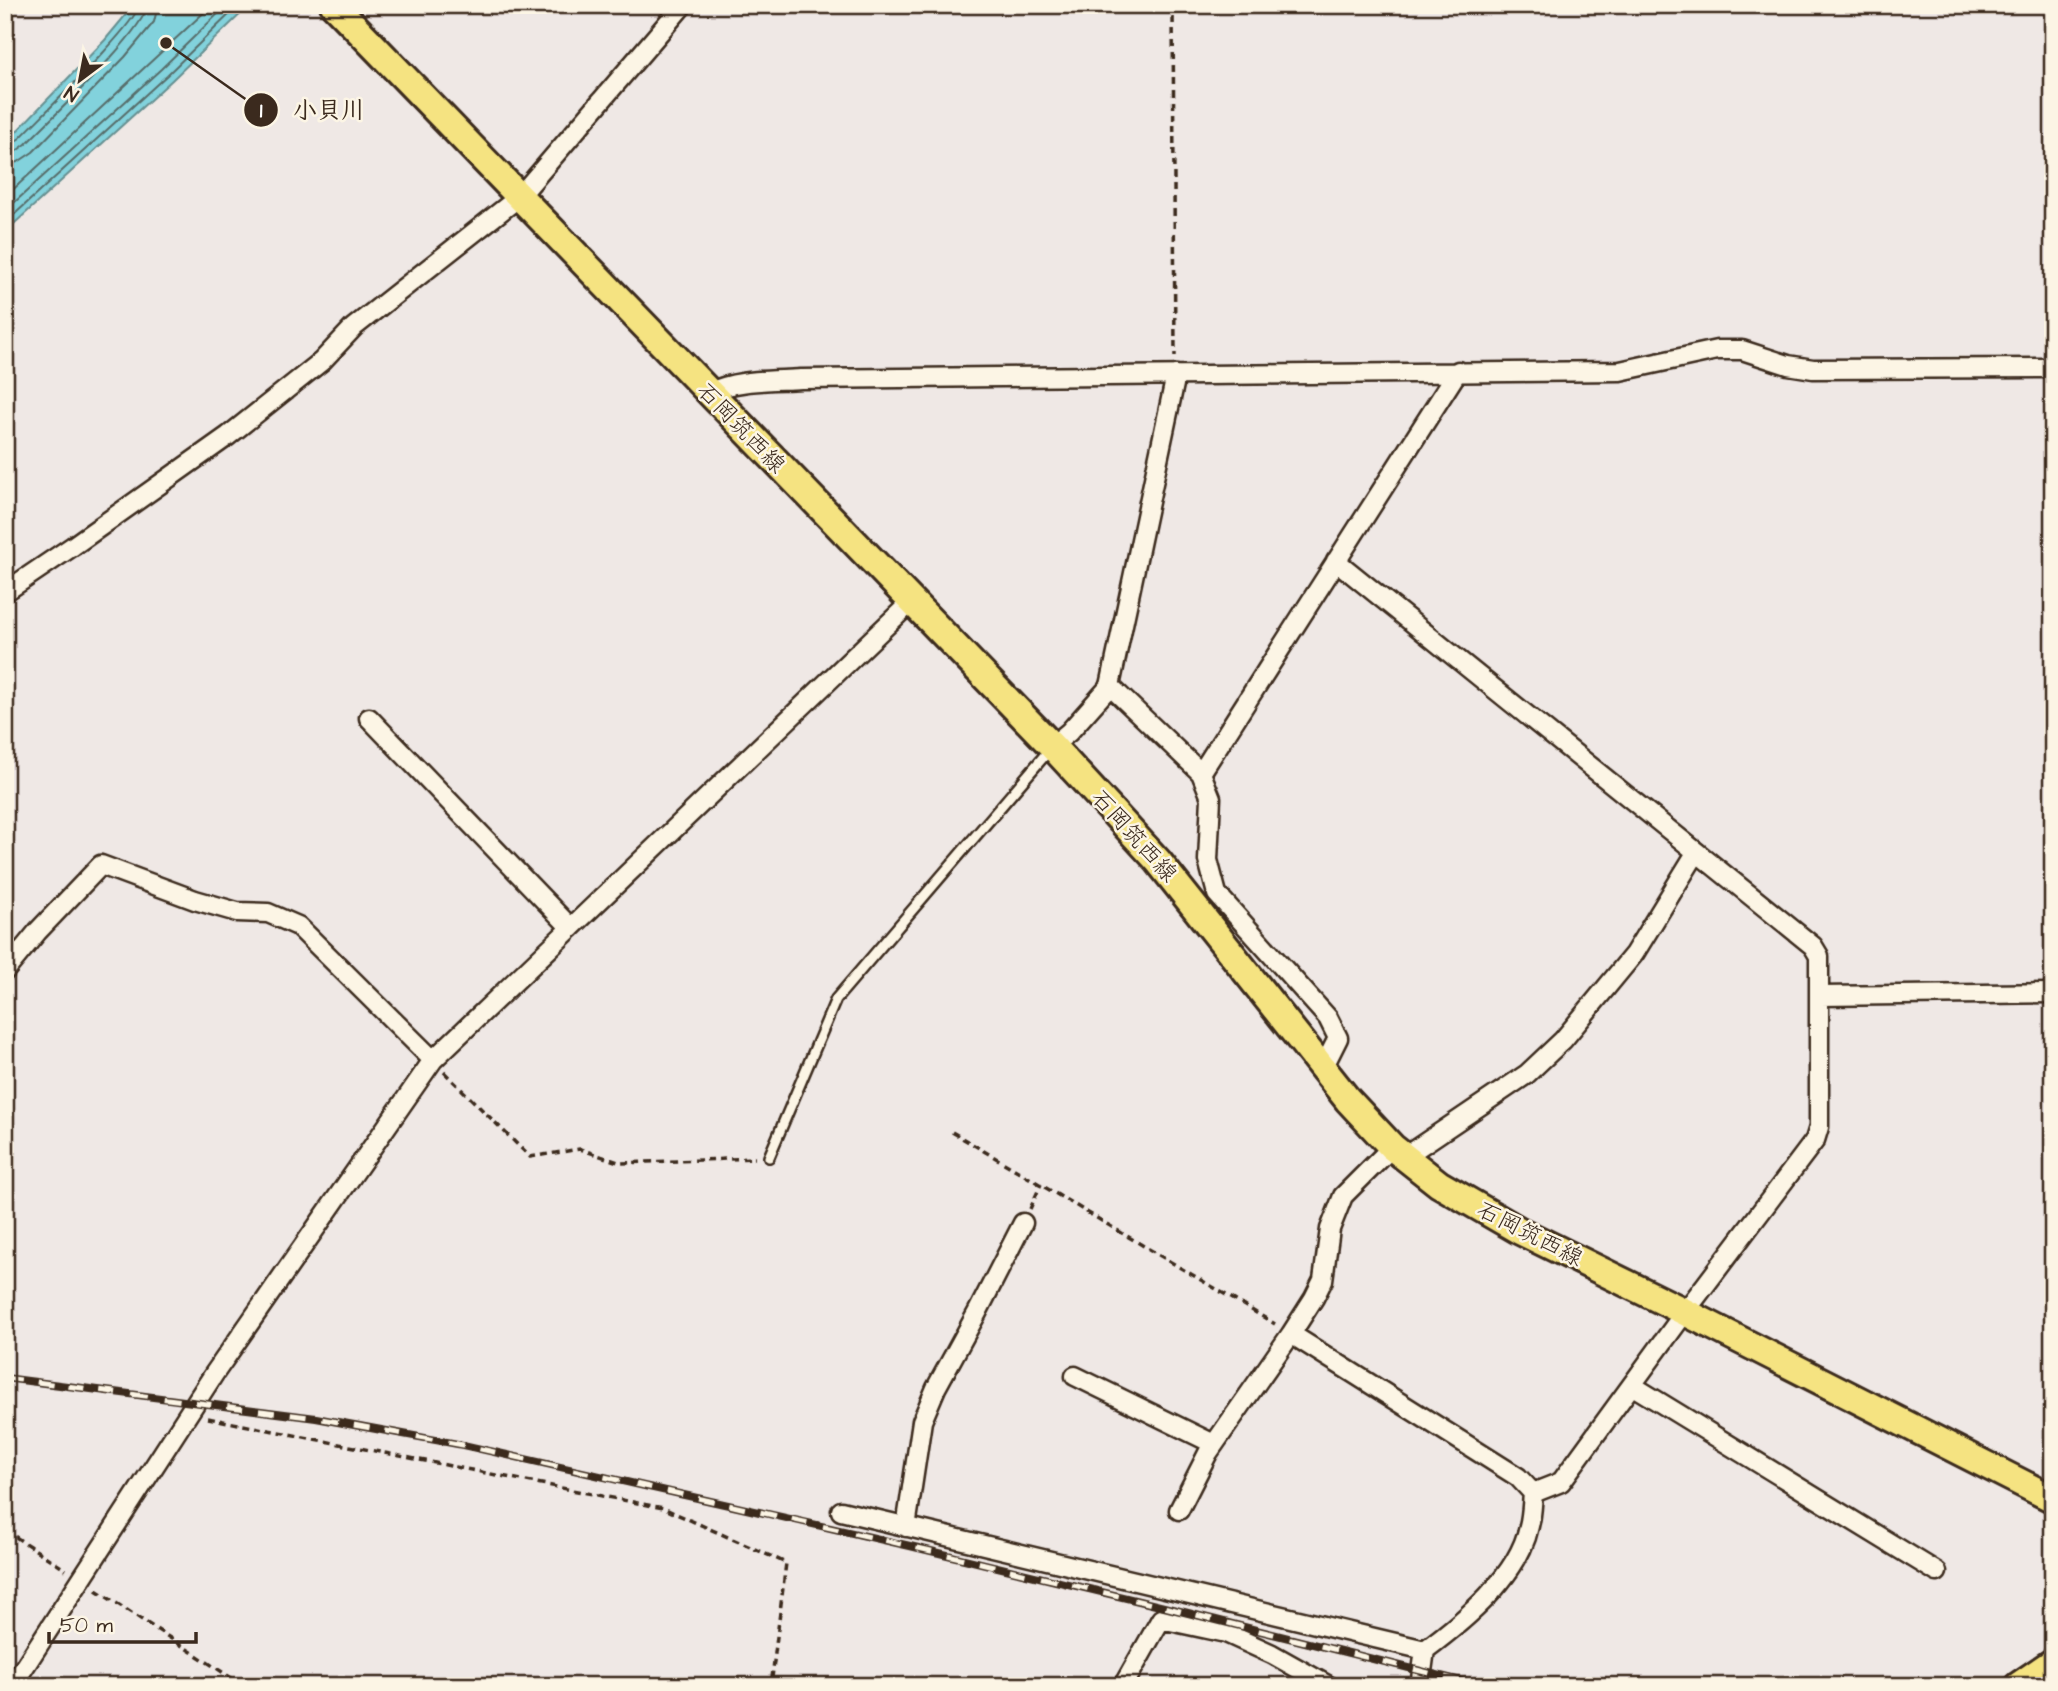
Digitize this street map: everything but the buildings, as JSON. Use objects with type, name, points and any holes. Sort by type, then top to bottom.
[{"type":"main road","name":"石岡筑西線","points":[[334,5],[1052,746],[1158,860],[1348,1100],[1398,1152],[1439,1184],[1499,1220],[2053,1499]]},
{"type":"main road","points":[[2018,1686],[2053,1662]]},
{"type":"street","points":[[5,592],[228,436],[322,361],[354,327],[519,197],[683,5]]},
{"type":"street","points":[[708,393],[723,386],[744,382],[801,379],[1620,370],[1730,350],[1742,350],[1788,365],[1814,369],[2053,368]]},
{"type":"street","points":[[1201,773],[1458,371]]},
{"type":"street","points":[[1052,746],[1069,732],[1110,685],[1175,375]]},
{"type":"street","points":[[1336,561],[1814,946],[1819,956],[1819,1127],[1815,1140],[1561,1482],[1533,1493]]},
{"type":"street","points":[[12,1686],[187,1414],[433,1060],[911,602]]},
{"type":"street","points":[[1110,685],[1201,773],[1211,798],[1208,860],[1217,894],[1328,1018],[1338,1038],[1323,1068]]},
{"type":"street","points":[[369,718],[571,928]]},
{"type":"street","points":[[1179,1510],[1214,1444],[1292,1334],[1322,1280],[1330,1229],[1343,1196],[1398,1152],[1527,1074],[1563,1040],[1634,954],[1696,853]]},
{"type":"street","points":[[5,971],[38,931],[101,865],[195,900],[237,912],[268,914],[298,926],[433,1060]]},
{"type":"street","points":[[1819,996],[2053,993]]},
{"type":"street","points":[[906,1527],[922,1421],[936,1388],[1023,1223]]},
{"type":"street","points":[[1292,1334],[1518,1477],[1533,1493],[1524,1544],[1487,1597],[1425,1650],[1420,1686]]},
{"type":"street","points":[[1074,1376],[1214,1444]]},
{"type":"street","points":[[1633,1386],[1937,1572]]},
{"type":"street","points":[[841,1511],[1425,1650]]},
{"type":"street","points":[[1122,1686],[1161,1619],[1226,1633],[1272,1654],[1329,1686]]},
{"type":"lane","points":[[769,1157],[836,999],[1052,746]]},
{"type":"path","points":[[1173,5],[1175,375]]},
{"type":"path","points":[[433,1060],[530,1157],[580,1149],[621,1163],[769,1157]]},
{"type":"path","points":[[952,1132],[1292,1334]]},
{"type":"path","points":[[1023,1223],[1041,1184]]},
{"type":"path","points":[[187,1414],[663,1508],[786,1563],[771,1686]]},
{"type":"path","points":[[5,1530],[244,1686]]},
{"type":"water","points":[[134,5],[250,5],[5,232],[5,140],[15,133],[105,40]]},
{"type":"railway","points":[[5,1378],[316,1418],[463,1445],[910,1546],[1481,1686]]},
{"type":"place","name":"小貝川","points":[[166,43]]}]
